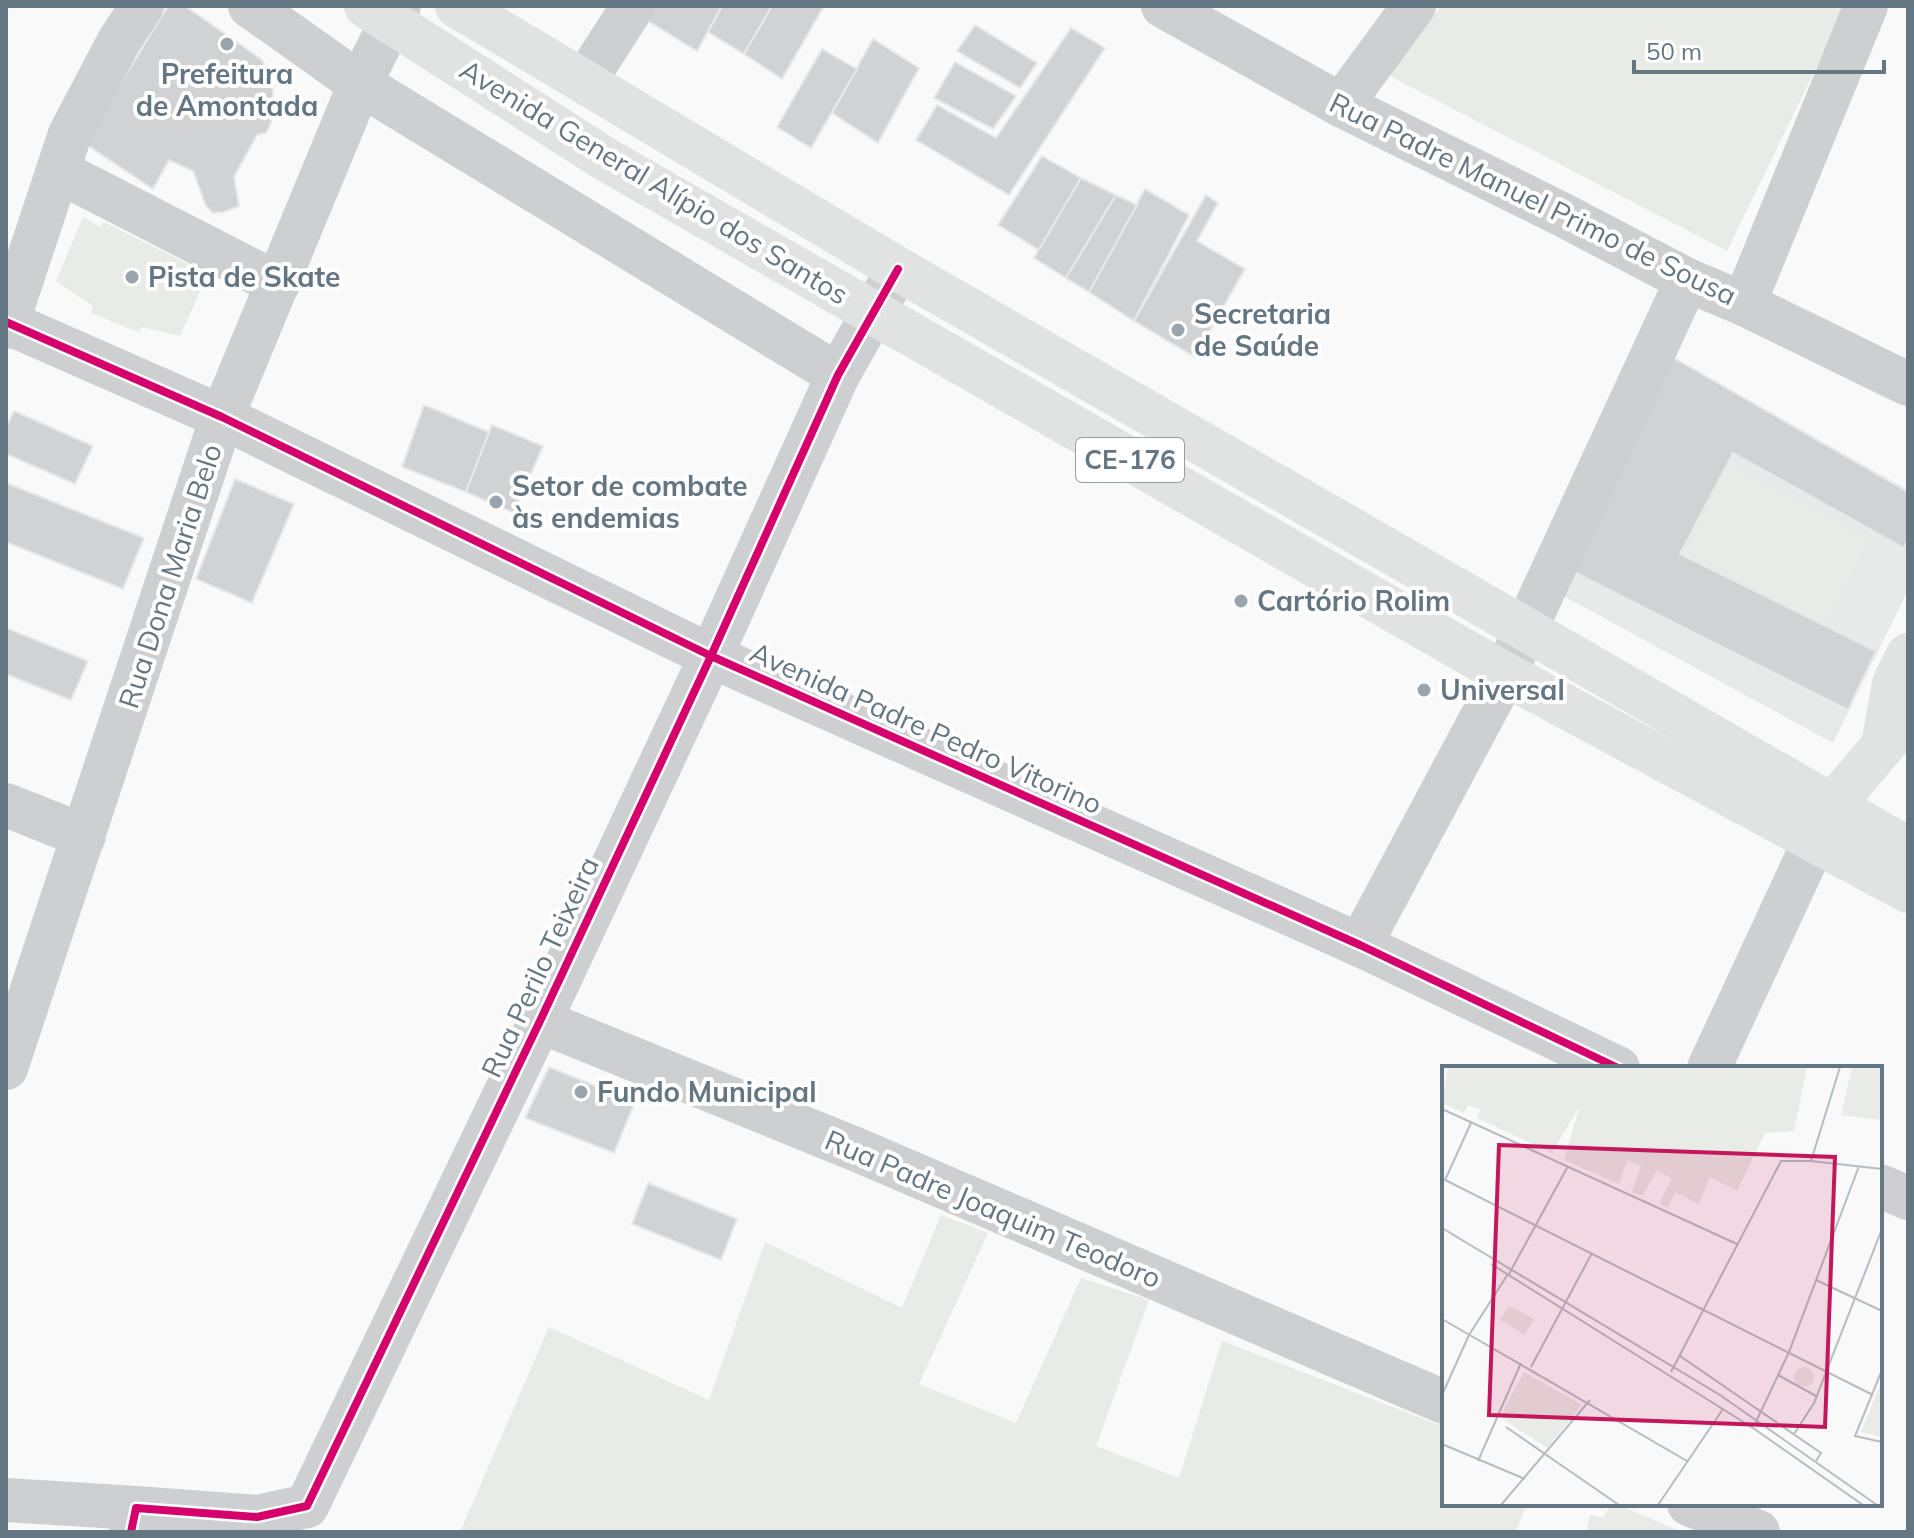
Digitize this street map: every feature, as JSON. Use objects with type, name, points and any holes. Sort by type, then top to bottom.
[{"type":"main road","name":"Avenida General Alípio dos Santos","points":[[457,6],[898,269],[1526,631],[1824,823],[1908,891]]},
{"type":"main road","name":"Avenida General Alípio dos Santos","points":[[385,11],[605,159],[1505,674],[1824,823],[1908,849]]},
{"type":"main road","points":[[1824,823],[1896,731],[1894,683],[1908,655]]},
{"type":"street","points":[[6,324],[70,134],[119,41],[142,6]]},
{"type":"street","points":[[250,6],[360,84],[838,375]]},
{"type":"street","points":[[585,81],[633,6]]},
{"type":"street","name":"Rua Padre Manuel Primo de Sousa","points":[[1163,6],[1341,105],[1687,280],[1744,304],[1908,384]]},
{"type":"street","points":[[1341,105],[1414,6]]},
{"type":"street","points":[[1744,304],[1866,6]]},
{"type":"street","name":"Rua Dona Maria Belo","points":[[6,1068],[222,417],[360,84],[385,11]]},
{"type":"street","points":[[58,171],[278,284]]},
{"type":"street","name":"Rua Perilo Teixeira","points":[[134,1520],[257,1517],[307,1506],[540,1021],[838,375],[898,269]]},
{"type":"street","points":[[1360,945],[1505,674],[1687,280]]},
{"type":"street","name":"Avenida Padre Pedro Vitorino","points":[[6,324],[222,417],[711,656],[1360,945],[1614,1066]]},
{"type":"street","points":[[6,805],[84,836]]},
{"type":"street","points":[[1710,1066],[1824,823]]},
{"type":"street","name":"Rua Padre Joaquim Teodoro","points":[[540,1021],[860,1151],[1442,1401]]},
{"type":"street","points":[[1882,1187],[1908,1198]]},
{"type":"street","points":[[6,1500],[134,1520]]},
{"type":"street","points":[[1694,1506],[1758,1532]]},
{"type":"shaded area","points":[[1441,6],[1846,6],[1727,251],[1388,75]]},
{"type":"shaded area","name":"Pista de Skate","points":[[83,217],[100,227],[104,222],[208,274],[180,336],[141,327],[140,333],[91,313],[93,306],[56,281]]},
{"type":"shaded area","points":[[1661,351],[1908,490],[1908,590],[1833,743],[1549,588]]},
{"type":"shaded area","points":[[1727,464],[1870,541],[1824,625],[1680,554]]},
{"type":"shaded area","points":[[941,1215],[988,1233],[919,1384],[1016,1423],[1081,1278],[1149,1300],[1096,1446],[1179,1478],[1222,1341],[1442,1426],[1442,1506],[1526,1506],[1516,1532],[460,1532],[549,1327],[709,1400],[765,1242],[902,1308]]},
{"type":"shaded area","points":[[1610,1506],[1621,1506],[1682,1532],[1586,1532],[1590,1515],[1603,1518]]},
{"type":"building","points":[[168,6],[185,6],[251,52],[262,60],[271,78],[274,101],[271,123],[266,133],[257,135],[234,177],[239,206],[224,212],[213,213],[206,206],[193,171],[169,160],[153,189],[84,143]]},
{"type":"building","points":[[639,6],[722,6],[697,51],[635,13]]},
{"type":"building","points":[[722,6],[772,6],[744,54],[708,32]]},
{"type":"building","points":[[772,6],[824,6],[782,79],[744,54]]},
{"type":"building","points":[[975,25],[1037,63],[1020,88],[957,51]]},
{"type":"building","points":[[1071,28],[1105,48],[1009,195],[916,140],[937,105],[996,138]]},
{"type":"building","points":[[873,39],[919,68],[878,143],[832,113]]},
{"type":"building","points":[[822,49],[857,69],[811,148],[777,127]]},
{"type":"building","points":[[955,62],[1016,96],[993,129],[934,98]]},
{"type":"building","points":[[1042,156],[1081,178],[1039,250],[998,225]]},
{"type":"building","points":[[1081,178],[1116,195],[1066,278],[1034,258]]},
{"type":"building","points":[[1145,189],[1189,215],[1134,321],[1089,292]]},
{"type":"building","points":[[1116,195],[1137,205],[1089,292],[1066,278]]},
{"type":"building","points":[[1206,195],[1218,203],[1197,241],[1245,269],[1195,357],[1134,321]]},
{"type":"building","points":[[1667,354],[1908,492],[1908,538],[1904,548],[1733,453],[1680,554],[1876,651],[1848,710],[1564,567]]},
{"type":"building","points":[[424,405],[489,432],[466,492],[402,467]]},
{"type":"building","points":[[14,411],[93,446],[75,484],[6,454],[6,427]]},
{"type":"building","points":[[492,425],[543,446],[514,513],[466,492]]},
{"type":"building","points":[[235,479],[294,504],[252,603],[196,579]]},
{"type":"building","points":[[6,483],[144,538],[123,589],[6,542]]},
{"type":"building","points":[[6,628],[88,661],[71,700],[6,674]]},
{"type":"building","points":[[549,1067],[635,1102],[614,1153],[525,1118]]},
{"type":"building","points":[[648,1183],[737,1219],[721,1260],[632,1224]]},
{"type":"cycle path","points":[[131,1532],[136,1508],[257,1517],[307,1506],[540,1021],[838,375],[898,269]]},
{"type":"cycle path","points":[[6,322],[222,417],[711,656],[1360,945],[1614,1066]]},
{"type":"place","name":"Prefeitura de Amontada","points":[[227,44]]},
{"type":"place","name":"Pista de Skate","points":[[132,277]]},
{"type":"place","name":"Secretaria de Saúde","points":[[1178,330]]},
{"type":"place","name":"Setor de combate às endemias","points":[[496,502]]},
{"type":"place","name":"Cartório Rolim","points":[[1241,601]]},
{"type":"place","name":"Universal","points":[[1424,690]]},
{"type":"place","name":"Fundo Municipal","points":[[581,1092]]}]
